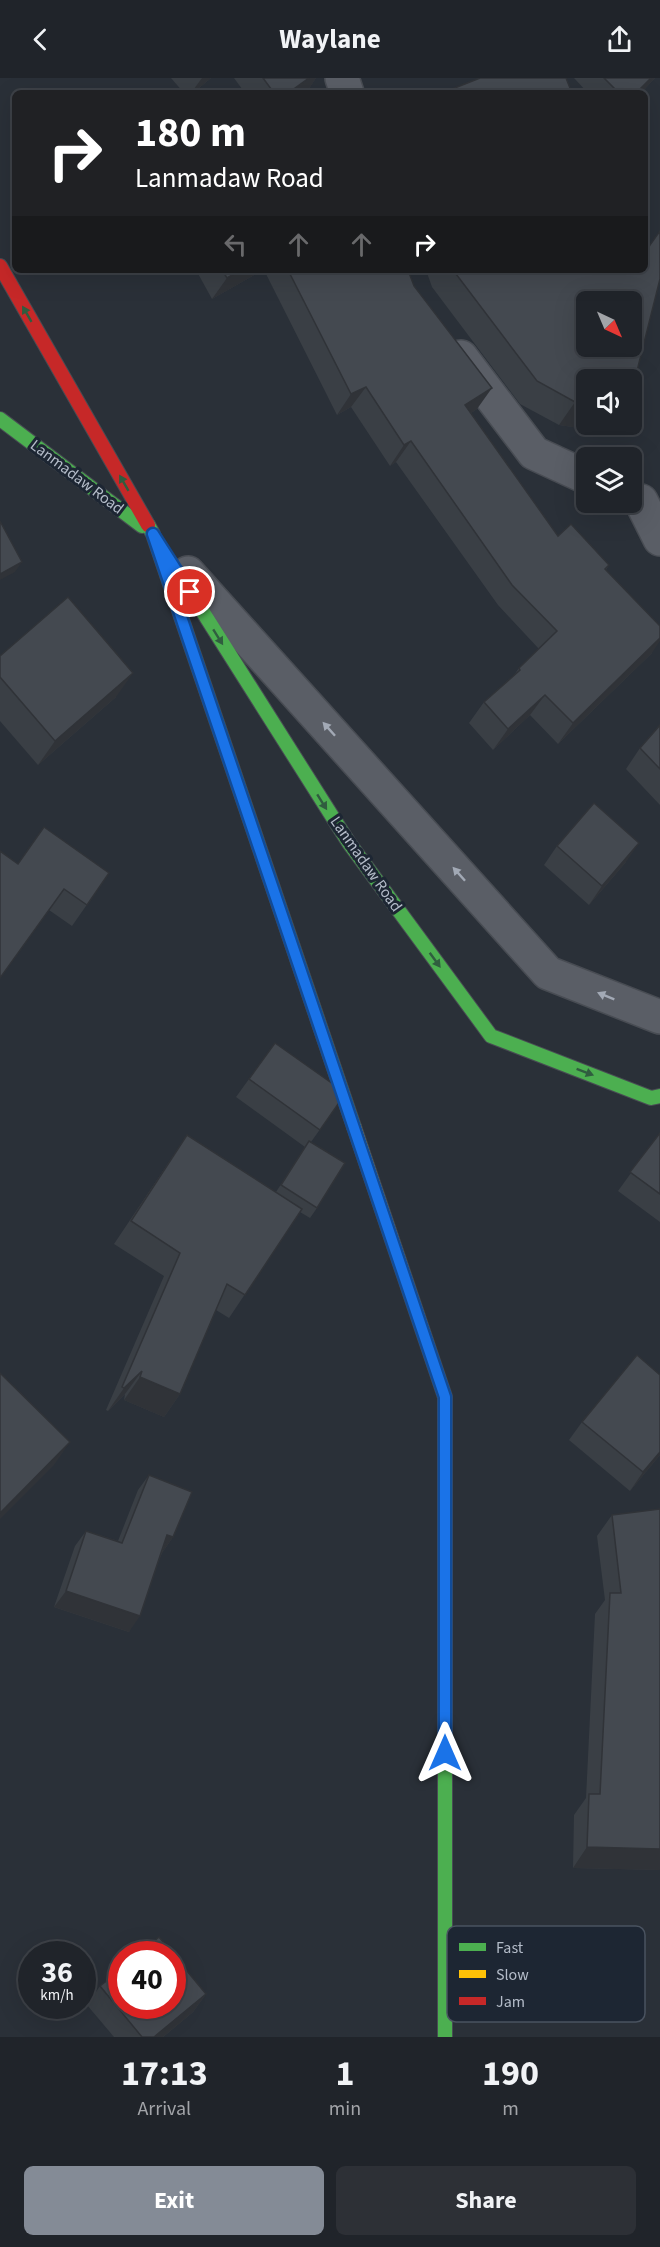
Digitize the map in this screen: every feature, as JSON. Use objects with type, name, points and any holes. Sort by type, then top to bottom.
[{"type":"street","points":[[0,266],[153,534],[445,1397],[445,2037]]},
{"type":"street","points":[[443,333],[534,453],[576,472]]},
{"type":"street","name":"Lanmadaw Road","points":[[0,419],[153,534],[548,973],[660,1017]]},
{"type":"street","points":[[644,499],[660,539]]},
{"type":"street","name":"Lanmadaw Road","points":[[153,534],[349,843],[491,1036],[651,1098],[660,1096]]},
{"type":"building","points":[[263,78],[309,78],[292,90],[272,90]]},
{"type":"building","points":[[480,78],[566,78],[571,90],[450,90]]},
{"type":"building","points":[[604,78],[651,78],[639,90],[616,90]]},
{"type":"building","points":[[660,231],[660,279],[642,351],[642,291],[576,291],[576,357],[640,357],[638,369],[576,369],[575,402],[537,381],[455,273],[648,273],[648,248]]},
{"type":"building","points":[[224,273],[236,273],[227,278]]},
{"type":"building","points":[[290,273],[409,273],[414,286],[492,388],[465,405],[558,536],[571,524],[609,565],[605,569],[660,626],[660,638],[573,723],[545,695],[508,729],[484,702],[520,670],[519,668],[557,631],[512,585],[411,441],[404,445],[366,387],[351,394]]},
{"type":"building","points":[[0,521],[22,562],[0,574]]},
{"type":"building","points":[[68,597],[133,673],[55,741],[0,677],[0,656]]},
{"type":"building","points":[[660,725],[660,769],[640,748]]},
{"type":"building","points":[[594,803],[639,843],[602,886],[557,846]]},
{"type":"building","points":[[44,827],[109,873],[87,905],[64,889],[0,978],[0,851],[18,864]]},
{"type":"building","points":[[275,1043],[340,1089],[343,1097],[320,1130],[249,1079]]},
{"type":"building","points":[[660,1133],[660,1194],[630,1172]]},
{"type":"building","points":[[187,1135],[302,1209],[245,1295],[227,1284],[180,1394],[140,1377],[142,1371],[124,1388],[122,1387],[180,1253],[131,1221]]},
{"type":"building","points":[[309,1141],[345,1163],[317,1208],[281,1185]]},
{"type":"building","points":[[637,1355],[660,1375],[660,1452],[643,1472],[582,1422]]},
{"type":"building","points":[[0,1373],[70,1442],[0,1513]]},
{"type":"building","points":[[149,1475],[192,1492],[173,1537],[167,1535],[140,1616],[66,1591],[86,1531],[122,1543]]},
{"type":"building","points":[[660,1509],[660,1849],[587,1847],[589,1794],[600,1794],[610,1593],[621,1593],[612,1515]]},
{"type":"building","points":[[186,1970],[206,1994],[186,2011]]},
{"type":"building","points":[[108,1980],[108,1996],[100,1986]]},
{"type":"building","points":[[127,2019],[176,2019],[154,2037],[142,2037]]},
{"type":"traffic: fast","points":[[0,419],[142,526]]},
{"type":"traffic: fast","points":[[148,525],[153,534],[354,1127]]},
{"type":"traffic: fast","points":[[182,579],[349,843],[491,1036],[651,1098],[660,1096]]},
{"type":"traffic: fast","points":[[445,1418],[445,2037]]},
{"type":"traffic: slow","points":[[354,1127],[445,1397],[445,1418]]},
{"type":"traffic: jam","points":[[0,266],[148,525]]},
{"type":"route","points":[[190,592],[153,534],[445,1397],[445,1753]]}]
